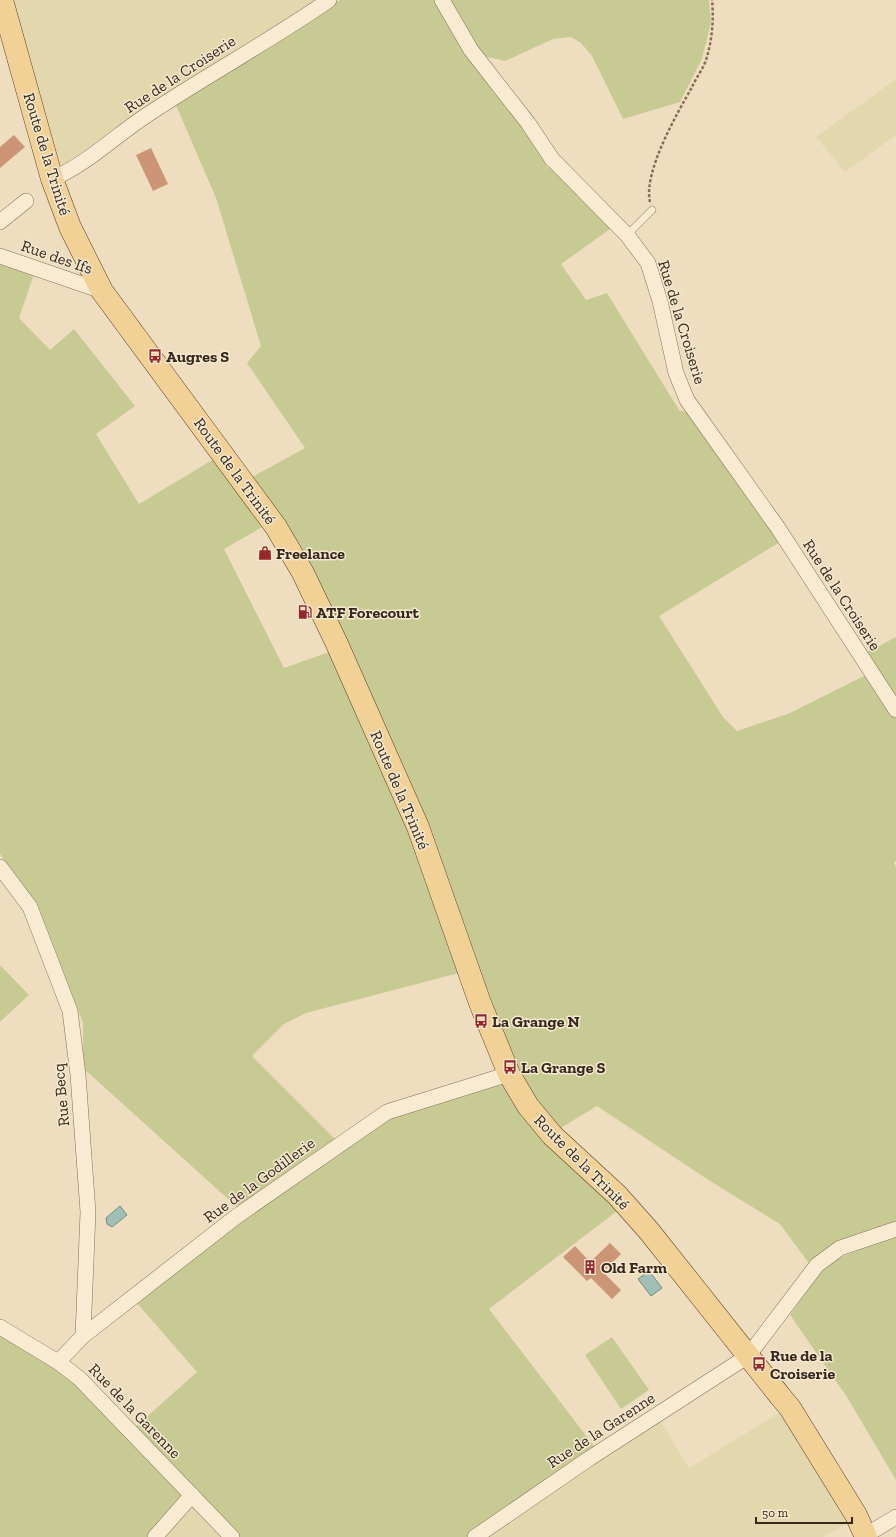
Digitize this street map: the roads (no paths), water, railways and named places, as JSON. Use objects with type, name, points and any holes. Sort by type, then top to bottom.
[{"type":"main road","name":"Route de la Trinité","points":[[2,0],[52,179],[70,226],[102,291],[276,527],[302,573],[337,644],[418,827],[480,1003],[509,1074],[528,1106],[552,1135],[617,1195],[649,1231],[790,1408],[856,1515],[866,1536]]},
{"type":"street","name":"Rue de la Croiserie","points":[[52,179],[67,173],[145,116],[188,88],[292,26],[329,0]]},
{"type":"street","name":"Rue de la Croiserie","points":[[442,0],[471,50],[528,123],[552,159],[627,235],[648,263],[660,301],[676,373],[687,400],[778,528],[896,710]]},
{"type":"street","points":[[0,222],[26,201]]},
{"type":"street","name":"Rue des Ifs","points":[[0,256],[102,291]]},
{"type":"street","name":"Rue Becq","points":[[0,867],[30,907],[70,1011],[78,1075],[88,1212],[83,1336]]},
{"type":"street","name":"Rue de la Godillerie","points":[[58,1362],[83,1336],[238,1216],[386,1112],[509,1074]]},
{"type":"street","points":[[748,1356],[818,1265],[840,1248],[896,1229]]},
{"type":"street","name":"Rue de la Garenne","points":[[0,1327],[58,1362],[79,1378],[232,1537]]},
{"type":"street","name":"Rue de la Garenne","points":[[475,1537],[590,1458],[748,1356]]},
{"type":"street","points":[[155,1537],[192,1495]]},
{"type":"street","points":[[866,1536],[896,1517]]},
{"type":"lane","points":[[627,235],[652,210]]},
{"type":"water","points":[[120,1206],[127,1215],[112,1227],[107,1224],[106,1218]]},
{"type":"water","points":[[649,1271],[662,1288],[651,1296],[638,1279]]},
{"type":"place","name":"Augres S","points":[[155,356]]},
{"type":"place","name":"Freelance","points":[[265,553]]},
{"type":"place","name":"ATF Forecourt","points":[[305,612]]},
{"type":"place","name":"La Grange N","points":[[481,1021]]},
{"type":"place","name":"La Grange S","points":[[510,1067]]},
{"type":"place","name":"Old Farm","points":[[590,1267]]},
{"type":"place","name":"Rue de la Croiserie","points":[[759,1364]]}]
